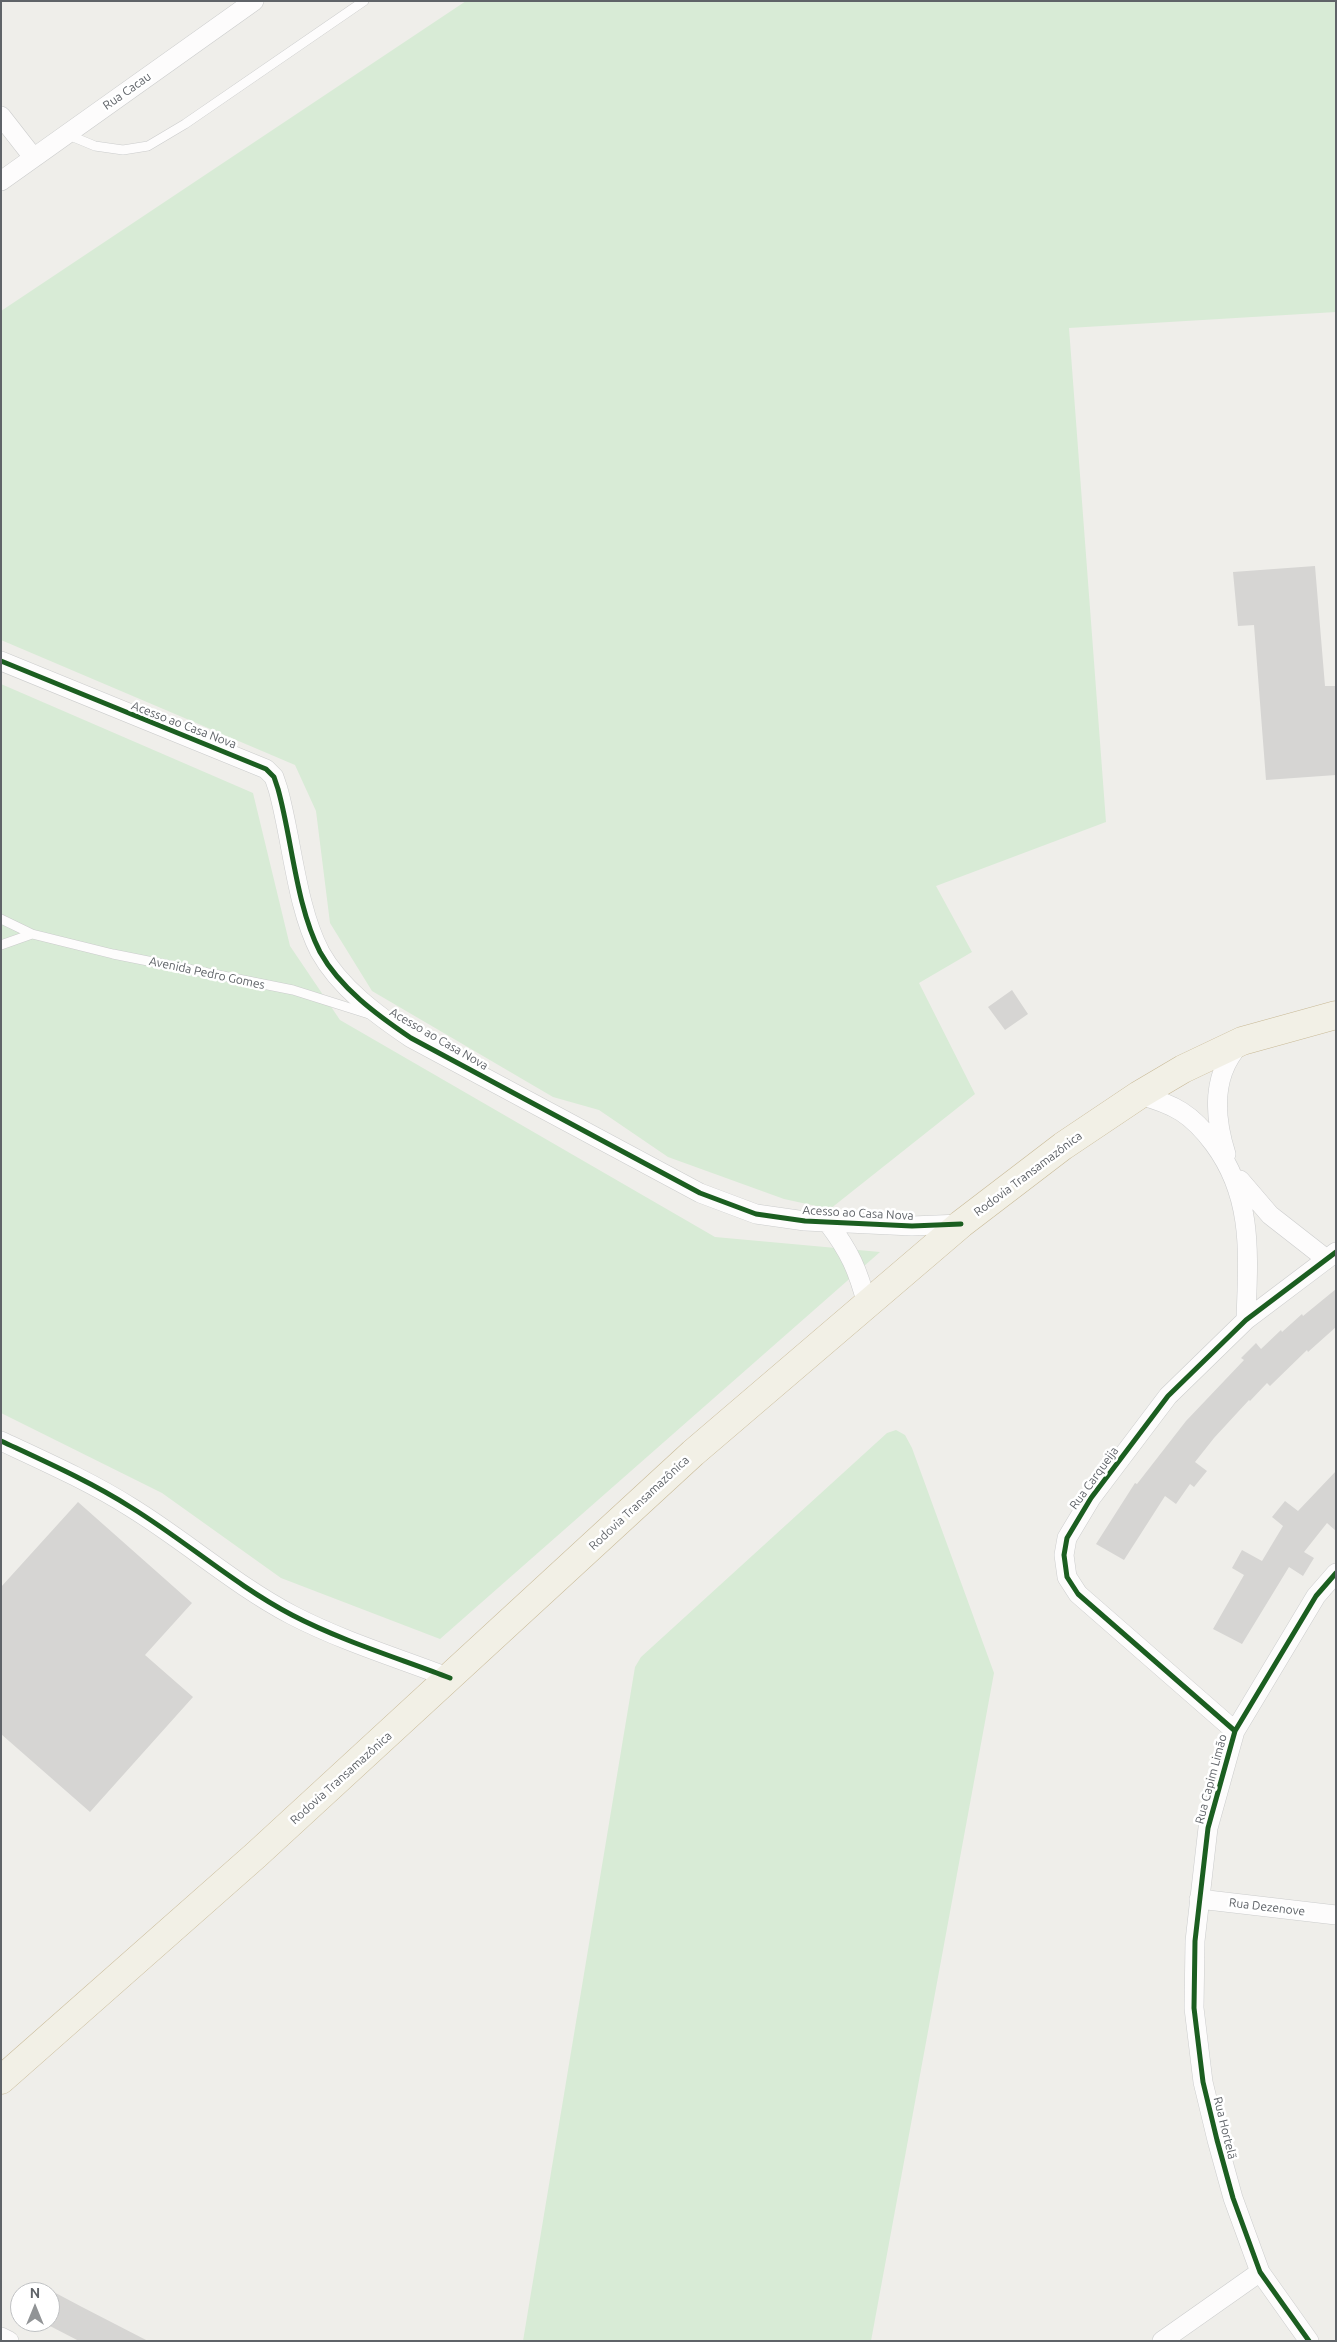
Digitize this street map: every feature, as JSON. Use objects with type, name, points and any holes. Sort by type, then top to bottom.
[{"type":"highway","name":"Rodovia Transamazônica","points":[[1,2080],[256,1855],[693,1453],[961,1224],[1063,1146],[1139,1094],[1242,1041],[1336,1015]]},
{"type":"street","name":"Rua Cacau","points":[[1,181],[254,1]]},
{"type":"street","points":[[1,116],[33,157]]},
{"type":"street","name":"Acesso ao Casa Nova","points":[[1,662],[266,769],[274,777],[278,789],[310,926],[321,952],[341,980],[381,1018],[412,1038],[700,1192],[756,1214],[828,1223],[927,1226],[961,1224]]},
{"type":"street","points":[[1242,1041],[1232,1052],[1223,1070],[1218,1086],[1217,1118],[1232,1170],[1239,1187],[1246,1230],[1246,1320]]},
{"type":"street","points":[[1139,1094],[1165,1101],[1200,1125],[1232,1170],[1270,1215],[1330,1255]]},
{"type":"street","points":[[828,1223],[847,1248],[859,1276],[866,1305]]},
{"type":"street","name":"Rua Carqueija","points":[[1235,1731],[1078,1594],[1067,1577],[1064,1555],[1067,1538],[1076,1520],[1168,1396],[1246,1320],[1330,1255]]},
{"type":"street","points":[[1,1441],[88,1483],[132,1508],[247,1589],[293,1615],[329,1632],[450,1678]]},
{"type":"street","name":"Rua Capim Limão","points":[[1199,1899],[1208,1828],[1235,1731],[1316,1596],[1336,1573]]},
{"type":"street","name":"Rua Dezenove","points":[[1199,1899],[1336,1915]]},
{"type":"street","name":"Rua Hortelã","points":[[1199,1899],[1195,1942],[1194,2008],[1203,2082],[1233,2198],[1260,2272],[1309,2341]]},
{"type":"street","points":[[1162,2341],[1260,2272]]},
{"type":"street","points":[[1,2337],[9,2341]]},
{"type":"lane","points":[[66,134],[95,146],[123,150],[148,146],[185,124],[364,1]]},
{"type":"lane","name":"Avenida Pedro Gomes","points":[[1,919],[32,934],[113,954],[293,990],[381,1018]]},
{"type":"lane","points":[[1,945],[32,934]]},
{"type":"green space","points":[[466,1],[1336,1],[1336,312],[1069,328],[1106,822],[936,886],[972,952],[919,983],[975,1094],[830,1209],[784,1199],[668,1157],[599,1110],[553,1097],[372,991],[330,923],[316,811],[295,765],[1,640],[1,311]]},
{"type":"green space","points":[[1,684],[253,793],[290,946],[340,1020],[715,1237],[880,1252],[440,1639],[281,1578],[162,1493],[1,1413]]},
{"type":"green space","points":[[896,1430],[905,1435],[912,1448],[994,1673],[871,2341],[523,2341],[635,1667],[641,1657],[887,1433]]},
{"type":"building","points":[[1315,566],[1325,686],[1336,686],[1336,775],[1266,780],[1254,625],[1238,626],[1233,572]]},
{"type":"building","points":[[1012,990],[1028,1014],[1005,1030],[988,1007]]},
{"type":"building","points":[[1336,1289],[1336,1327],[1308,1352],[1307,1350],[1270,1386],[1267,1383],[1214,1438],[1195,1462],[1207,1471],[1194,1487],[1190,1484],[1176,1504],[1165,1496],[1124,1560],[1096,1544],[1135,1483],[1137,1484],[1186,1421],[1244,1360],[1241,1358],[1256,1343],[1261,1349],[1281,1330],[1282,1332],[1302,1314],[1303,1316]]},
{"type":"building","points":[[1336,1471],[1336,1531],[1327,1523],[1304,1552],[1314,1558],[1303,1576],[1289,1567],[1242,1644],[1213,1629],[1244,1575],[1232,1568],[1242,1550],[1262,1561],[1283,1526],[1272,1517],[1285,1501],[1298,1511]]},
{"type":"building","points":[[78,1502],[192,1603],[145,1655],[193,1697],[90,1812],[1,1734],[1,1587]]},
{"type":"building","points":[[60,2295],[148,2341],[79,2341],[60,2331]]},
{"type":"cycle path","points":[[1,661],[266,769],[274,777],[278,789],[305,914],[320,952],[328,965],[360,1000],[411,1038],[700,1193],[756,1214],[805,1221],[912,1226],[961,1224]]},
{"type":"cycle path","points":[[1235,1731],[1078,1594],[1067,1577],[1064,1555],[1067,1538],[1091,1498],[1168,1396],[1246,1320],[1336,1252]]},
{"type":"cycle path","points":[[1,1441],[101,1490],[152,1521],[231,1577],[292,1615],[350,1641],[450,1678]]},
{"type":"cycle path","points":[[1309,2341],[1260,2272],[1233,2198],[1203,2082],[1194,2008],[1195,1941],[1208,1828],[1235,1731],[1316,1596],[1336,1573]]}]
